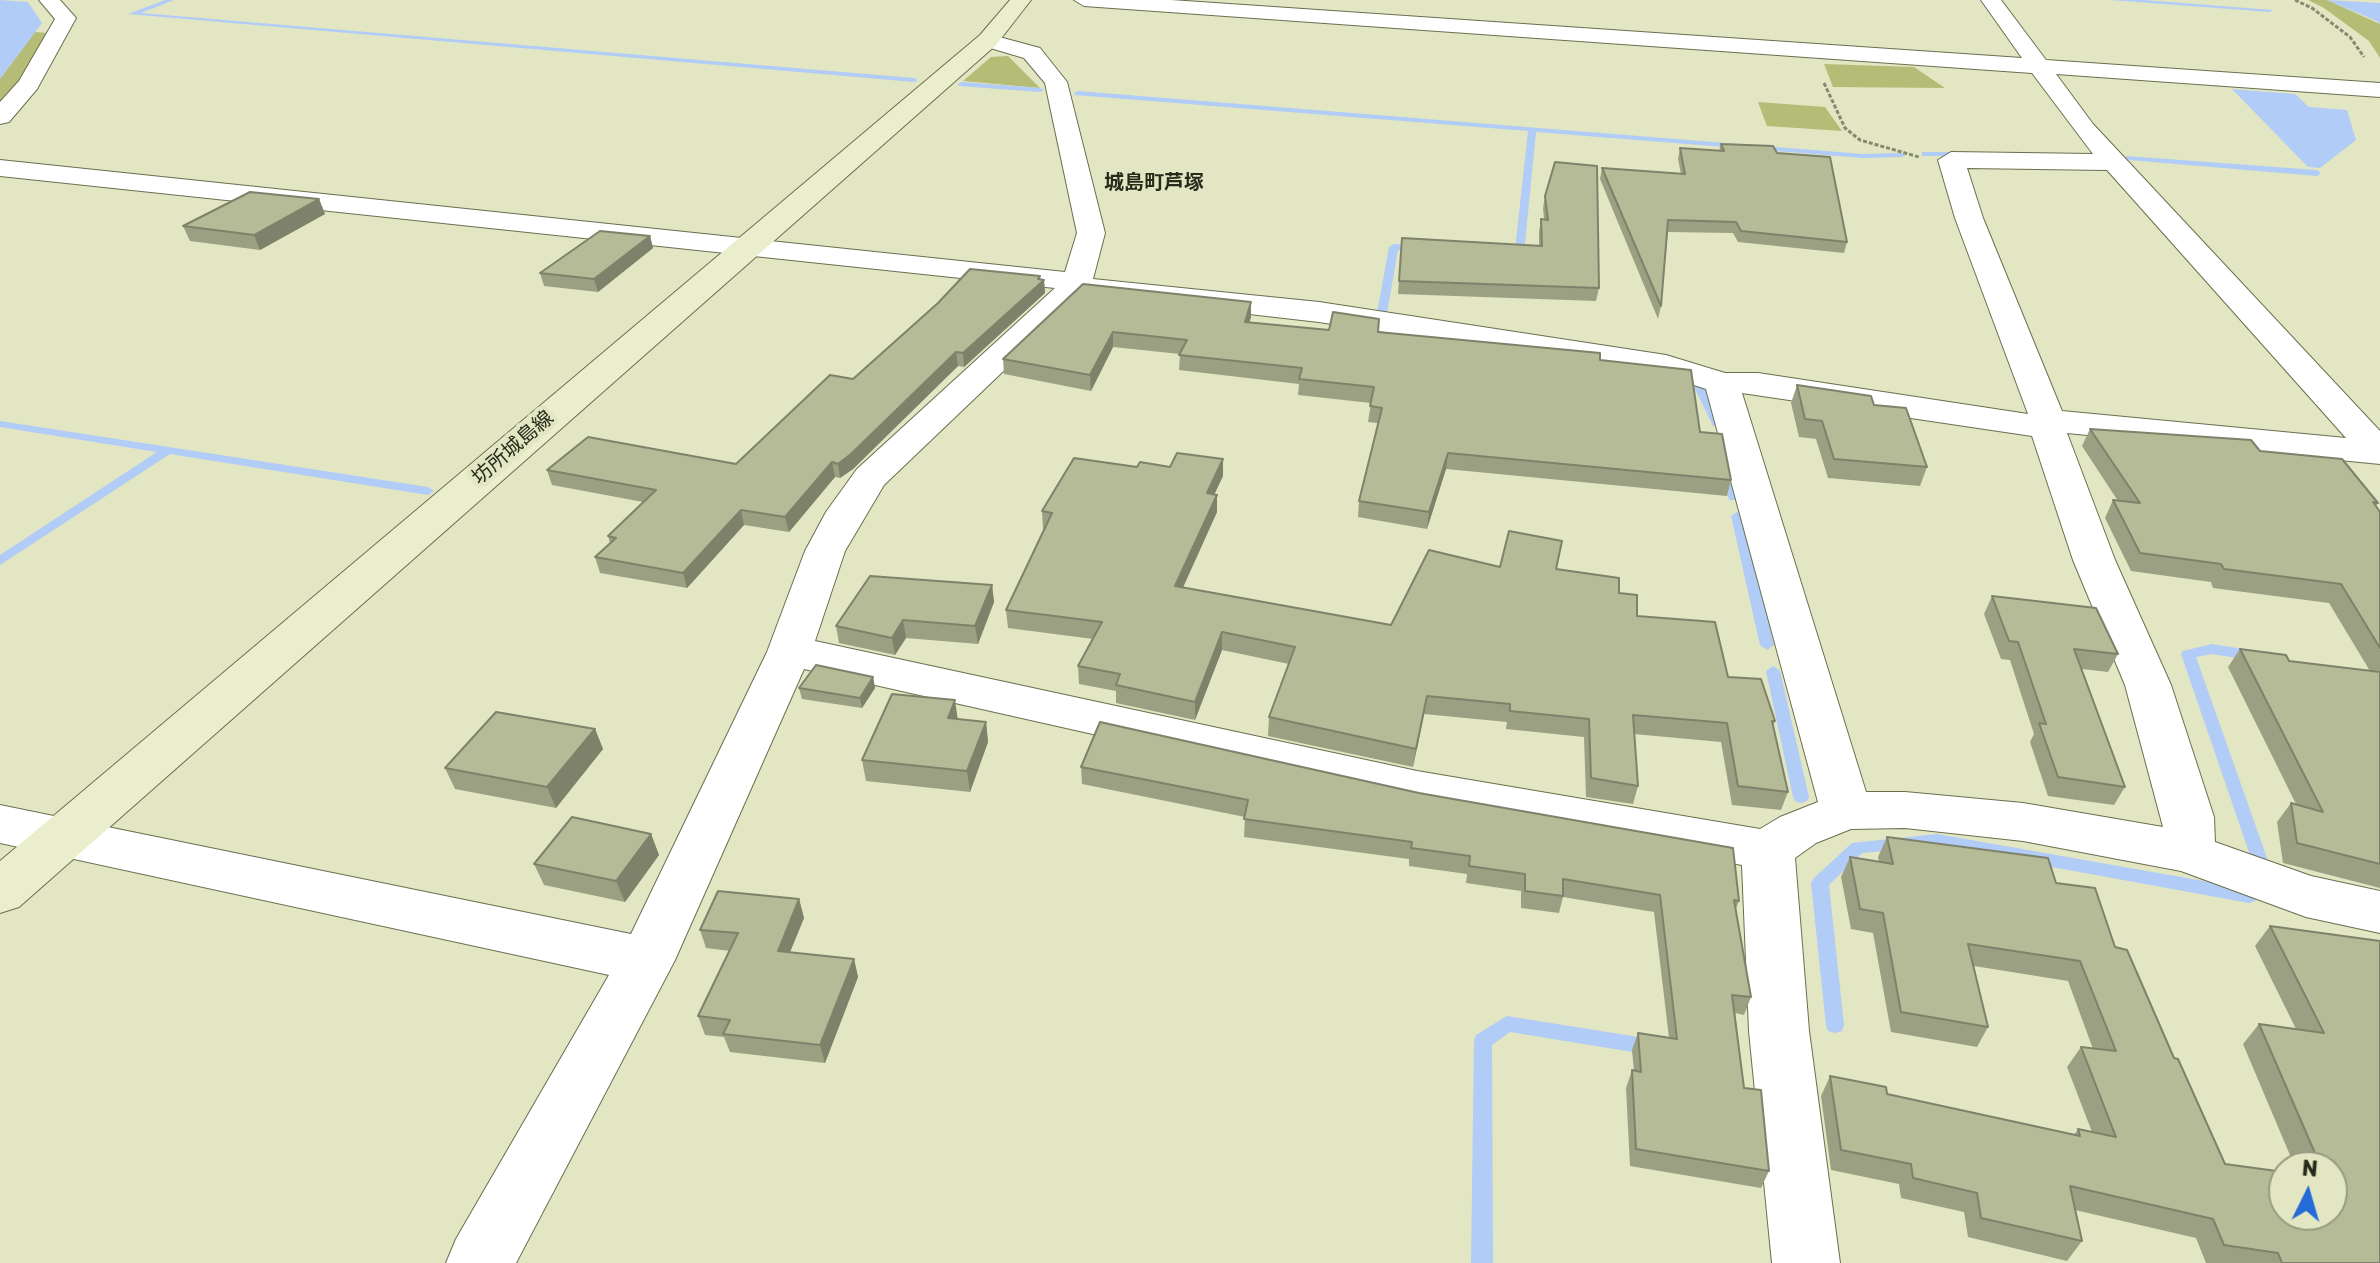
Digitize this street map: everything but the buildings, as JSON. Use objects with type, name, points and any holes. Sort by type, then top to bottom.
[{"type":"main road","name":"坊所城島線","points":[[0,892],[988,40],[1021,0]]},
{"type":"street","points":[[0,117],[29,84],[66,18],[49,0]]},
{"type":"street","points":[[1084,0],[2380,90]]},
{"type":"street","points":[[1991,0],[2084,129],[2380,453]]},
{"type":"street","points":[[480,1263],[647,960],[789,652],[825,551],[870,477],[1076,285],[1091,233],[1056,82],[1032,53],[988,40]]},
{"type":"street","points":[[2115,162],[1951,160],[1969,218],[2047,424],[2094,560],[2148,685],[2188,817],[2190,853]]},
{"type":"street","points":[[0,168],[1058,279],[1076,285],[1319,312],[1413,329],[1549,346],[1666,365],[1722,383],[1758,383],[2047,424],[2380,453]]},
{"type":"street","points":[[1722,383],[1846,811]]},
{"type":"street","points":[[789,652],[832,658],[1417,789],[1768,850],[1798,830],[1846,811],[1905,810],[2023,822],[2119,837],[2190,853],[2306,896],[2380,912]]},
{"type":"street","points":[[0,824],[647,960]]},
{"type":"street","points":[[1768,850],[1779,1031],[1806,1263]]},
{"type":"path","points":[[2295,0],[2350,37],[2365,59]]},
{"type":"path","points":[[1813,50],[1832,105],[1845,128],[1860,140],[1925,158],[1951,160]]},
{"type":"green space","points":[[2308,0],[2327,0],[2380,24],[2380,58],[2369,41]]},
{"type":"green space","points":[[35,32],[49,33],[0,109],[0,79]]},
{"type":"green space","points":[[1008,56],[1040,88],[963,81],[991,57]]},
{"type":"green space","points":[[1824,64],[1914,67],[1945,88],[1833,87]]},
{"type":"green space","points":[[1758,102],[1825,107],[1842,131],[1767,126]]},
{"type":"water","points":[[0,0],[28,2],[42,23],[0,79]]},
{"type":"water","points":[[2327,0],[2380,3],[2380,24],[2377,21]]},
{"type":"water","points":[[2232,89],[2295,94],[2309,107],[2347,110],[2356,140],[2320,168],[2308,167]]},
{"type":"waterway","points":[[137,12],[171,0]]},
{"type":"waterway","points":[[2113,0],[2270,10]]},
{"type":"waterway","points":[[131,14],[914,80]]},
{"type":"waterway","points":[[962,84],[1040,90]]},
{"type":"waterway","points":[[1078,93],[1863,156],[1902,155]]},
{"type":"waterway","points":[[1510,253],[1519,253],[1532,131]]},
{"type":"waterway","points":[[1925,154],[1965,154]]},
{"type":"waterway","points":[[2129,158],[2317,173]]},
{"type":"waterway","points":[[1382,313],[1394,247],[1418,248]]},
{"type":"waterway","points":[[1678,381],[1701,389],[1717,424]]},
{"type":"waterway","points":[[0,424],[168,450]]},
{"type":"waterway","points":[[0,561],[168,450]]},
{"type":"waterway","points":[[168,450],[428,491]]},
{"type":"waterway","points":[[1726,464],[1734,497]]},
{"type":"waterway","points":[[1737,516],[1767,645]]},
{"type":"waterway","points":[[2255,656],[2212,649],[2188,654],[2259,858]]},
{"type":"waterway","points":[[1773,671],[1801,797]]},
{"type":"waterway","points":[[1835,1025],[1820,883],[1858,847],[1937,840],[2249,896]]},
{"type":"waterway","points":[[1482,1263],[1483,1041],[1507,1024],[1651,1047]]},
{"type":"district","name":"城島町芦塚","points":[[1154,183]]}]
